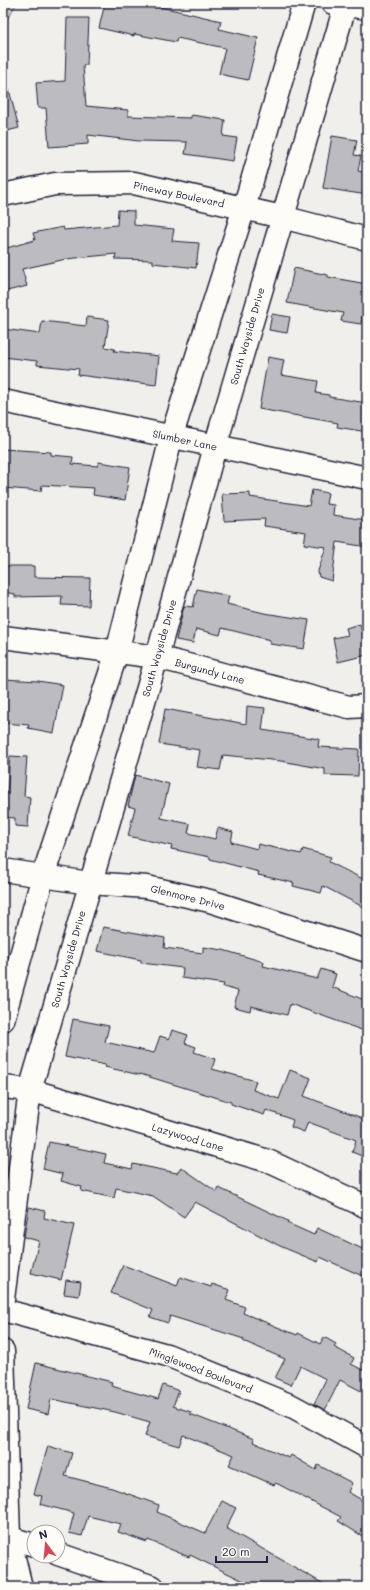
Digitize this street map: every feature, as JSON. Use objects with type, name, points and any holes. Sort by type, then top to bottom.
[{"type":"main road","points":[[3,1020],[43,876],[117,652],[171,438],[244,208],[304,3]]},
{"type":"main road","points":[[342,4],[367,8]]},
{"type":"main road","name":"South Wayside Drive","points":[[3,1299],[30,1090],[89,883],[157,657],[215,447],[342,4]]},
{"type":"main road","name":"Pineway Boulevard","points":[[3,195],[55,184],[134,183],[282,217],[367,239]]},
{"type":"main road","name":"Slumber Lane","points":[[3,401],[171,438],[367,478]]},
{"type":"main road","name":"Burgundy Lane","points":[[3,637],[157,657],[349,707],[367,706]]},
{"type":"main road","name":"Glenmore Drive","points":[[3,870],[89,883],[147,887],[210,901],[367,950]]},
{"type":"main road","name":"Lazywood Lane","points":[[3,1087],[30,1090],[268,1161],[367,1207]]},
{"type":"main road","name":"Minglewood Boulevard","points":[[3,1310],[168,1355],[292,1406],[367,1447]]},
{"type":"main road","points":[[3,1351],[6,1536],[21,1587]]},
{"type":"main road","points":[[6,1536],[26,1542]]},
{"type":"main road","points":[[66,1557],[153,1587]]},
{"type":"green space","points":[[3,3],[17,3],[3,26]]},
{"type":"building","points":[[105,3],[142,3],[183,12],[221,21],[219,29],[258,38],[248,80],[219,74],[225,48],[177,38],[176,42],[134,34],[134,36],[99,28]]},
{"type":"building","points":[[67,18],[89,18],[87,65],[83,65],[86,106],[128,110],[128,116],[191,118],[191,115],[225,120],[223,136],[237,138],[233,161],[185,154],[187,142],[139,141],[88,135],[88,144],[49,147],[46,108],[38,108],[36,83],[65,81]]},
{"type":"building","points":[[8,86],[19,128],[3,132],[3,87]]},
{"type":"building","points":[[332,136],[357,140],[354,155],[361,156],[358,171],[367,173],[367,195],[323,188]]},
{"type":"building","points":[[118,210],[134,211],[134,225],[174,229],[172,241],[199,243],[196,268],[153,263],[153,260],[115,259],[116,254],[66,259],[22,269],[27,286],[3,292],[3,249],[35,240],[33,233],[63,227],[64,230],[117,225]]},
{"type":"building","points":[[294,268],[328,275],[328,277],[367,284],[361,324],[341,321],[343,313],[287,303]]},
{"type":"building","points":[[272,314],[290,317],[287,333],[269,330]]},
{"type":"building","points":[[87,317],[109,320],[105,347],[115,349],[114,351],[159,356],[156,385],[78,375],[79,369],[37,365],[37,361],[3,357],[3,329],[40,334],[42,321],[86,326]]},
{"type":"building","points":[[268,357],[284,360],[281,375],[318,381],[316,393],[329,395],[329,397],[367,403],[367,432],[337,427],[338,423],[259,409]]},
{"type":"building","points":[[3,449],[51,452],[51,455],[73,457],[72,464],[98,466],[99,462],[130,467],[125,500],[93,495],[94,488],[42,485],[41,491],[3,488]]},
{"type":"building","points":[[312,490],[328,493],[326,504],[334,505],[333,515],[366,520],[367,547],[337,542],[332,581],[319,577],[318,571],[326,547],[304,544],[306,532],[264,526],[265,519],[224,521],[222,494],[250,493],[250,497],[309,506]]},
{"type":"building","points":[[3,566],[34,566],[34,577],[90,578],[89,606],[61,605],[62,596],[15,597],[15,594],[3,592]]},
{"type":"building","points":[[197,589],[229,596],[227,604],[264,613],[309,620],[304,649],[270,644],[270,640],[222,628],[220,635],[196,629],[193,643],[176,640],[184,606],[193,607]]},
{"type":"building","points":[[360,624],[362,632],[367,631],[367,655],[338,662],[333,638],[348,635],[346,628]]},
{"type":"building","points":[[3,679],[38,681],[63,685],[54,733],[28,728],[29,725],[3,723]]},
{"type":"building","points":[[247,706],[265,708],[262,730],[319,739],[318,747],[359,749],[358,776],[325,775],[325,769],[281,761],[223,755],[220,770],[197,767],[200,750],[159,744],[165,709],[246,724]]},
{"type":"building","points":[[10,756],[27,757],[24,796],[30,797],[28,827],[15,826],[15,818],[3,817],[3,794],[7,794]]},
{"type":"building","points":[[135,775],[169,784],[161,818],[190,824],[188,833],[215,839],[218,828],[233,832],[231,842],[257,849],[258,844],[301,854],[303,849],[331,857],[329,862],[367,881],[367,909],[323,886],[321,893],[293,886],[294,883],[258,875],[259,872],[210,859],[210,857],[171,849],[172,846],[128,836],[135,808],[128,806]]},
{"type":"building","points":[[103,927],[165,938],[164,948],[203,953],[203,947],[223,950],[264,962],[263,966],[317,979],[321,969],[336,974],[332,987],[367,1001],[367,1032],[290,1004],[287,1015],[251,1006],[250,1011],[234,1007],[238,991],[223,987],[224,984],[182,978],[183,968],[141,963],[141,960],[97,951]]},
{"type":"building","points":[[73,1019],[109,1026],[105,1042],[154,1053],[160,1036],[169,1039],[172,1030],[188,1035],[185,1043],[196,1047],[194,1052],[215,1059],[212,1069],[256,1081],[253,1090],[279,1099],[290,1070],[311,1078],[304,1096],[365,1120],[367,1115],[367,1158],[352,1152],[356,1140],[308,1122],[304,1132],[291,1127],[293,1120],[266,1110],[264,1115],[231,1104],[231,1102],[140,1074],[105,1067],[106,1065],[65,1057]]},
{"type":"building","points":[[49,1142],[106,1154],[104,1163],[132,1169],[133,1164],[177,1173],[181,1167],[217,1192],[219,1188],[288,1221],[287,1223],[314,1235],[317,1228],[367,1251],[367,1278],[320,1257],[318,1262],[280,1246],[195,1202],[184,1217],[153,1196],[116,1188],[114,1198],[81,1191],[82,1187],[61,1181],[63,1174],[43,1169]]},
{"type":"building","points":[[29,1207],[45,1211],[44,1218],[74,1225],[61,1280],[31,1273],[39,1241],[24,1237]]},
{"type":"building","points":[[123,1265],[177,1286],[180,1277],[211,1287],[212,1284],[230,1290],[226,1300],[245,1307],[243,1313],[297,1335],[298,1333],[320,1344],[324,1337],[336,1344],[334,1347],[354,1358],[351,1364],[367,1372],[367,1394],[340,1380],[325,1410],[314,1404],[326,1379],[300,1366],[291,1385],[275,1378],[285,1359],[243,1341],[244,1339],[209,1328],[170,1316],[168,1323],[150,1317],[153,1310],[111,1293]]},
{"type":"building","points":[[66,1280],[81,1282],[79,1296],[64,1294]]},
{"type":"building","points":[[36,1363],[112,1382],[111,1386],[158,1399],[163,1385],[179,1391],[173,1406],[191,1412],[190,1414],[254,1439],[253,1442],[289,1458],[291,1455],[316,1470],[318,1465],[352,1483],[348,1492],[367,1503],[367,1539],[338,1521],[341,1517],[276,1483],[274,1485],[229,1465],[234,1455],[183,1435],[179,1446],[145,1436],[150,1422],[115,1412],[51,1399],[48,1414],[26,1409]]},
{"type":"building","points":[[48,1446],[72,1453],[65,1476],[112,1488],[159,1505],[157,1512],[205,1533],[222,1501],[236,1508],[226,1528],[329,1587],[256,1587],[190,1555],[189,1557],[148,1540],[147,1542],[118,1532],[121,1524],[88,1516],[82,1536],[69,1533],[74,1513],[40,1504],[42,1496],[34,1494]]}]
